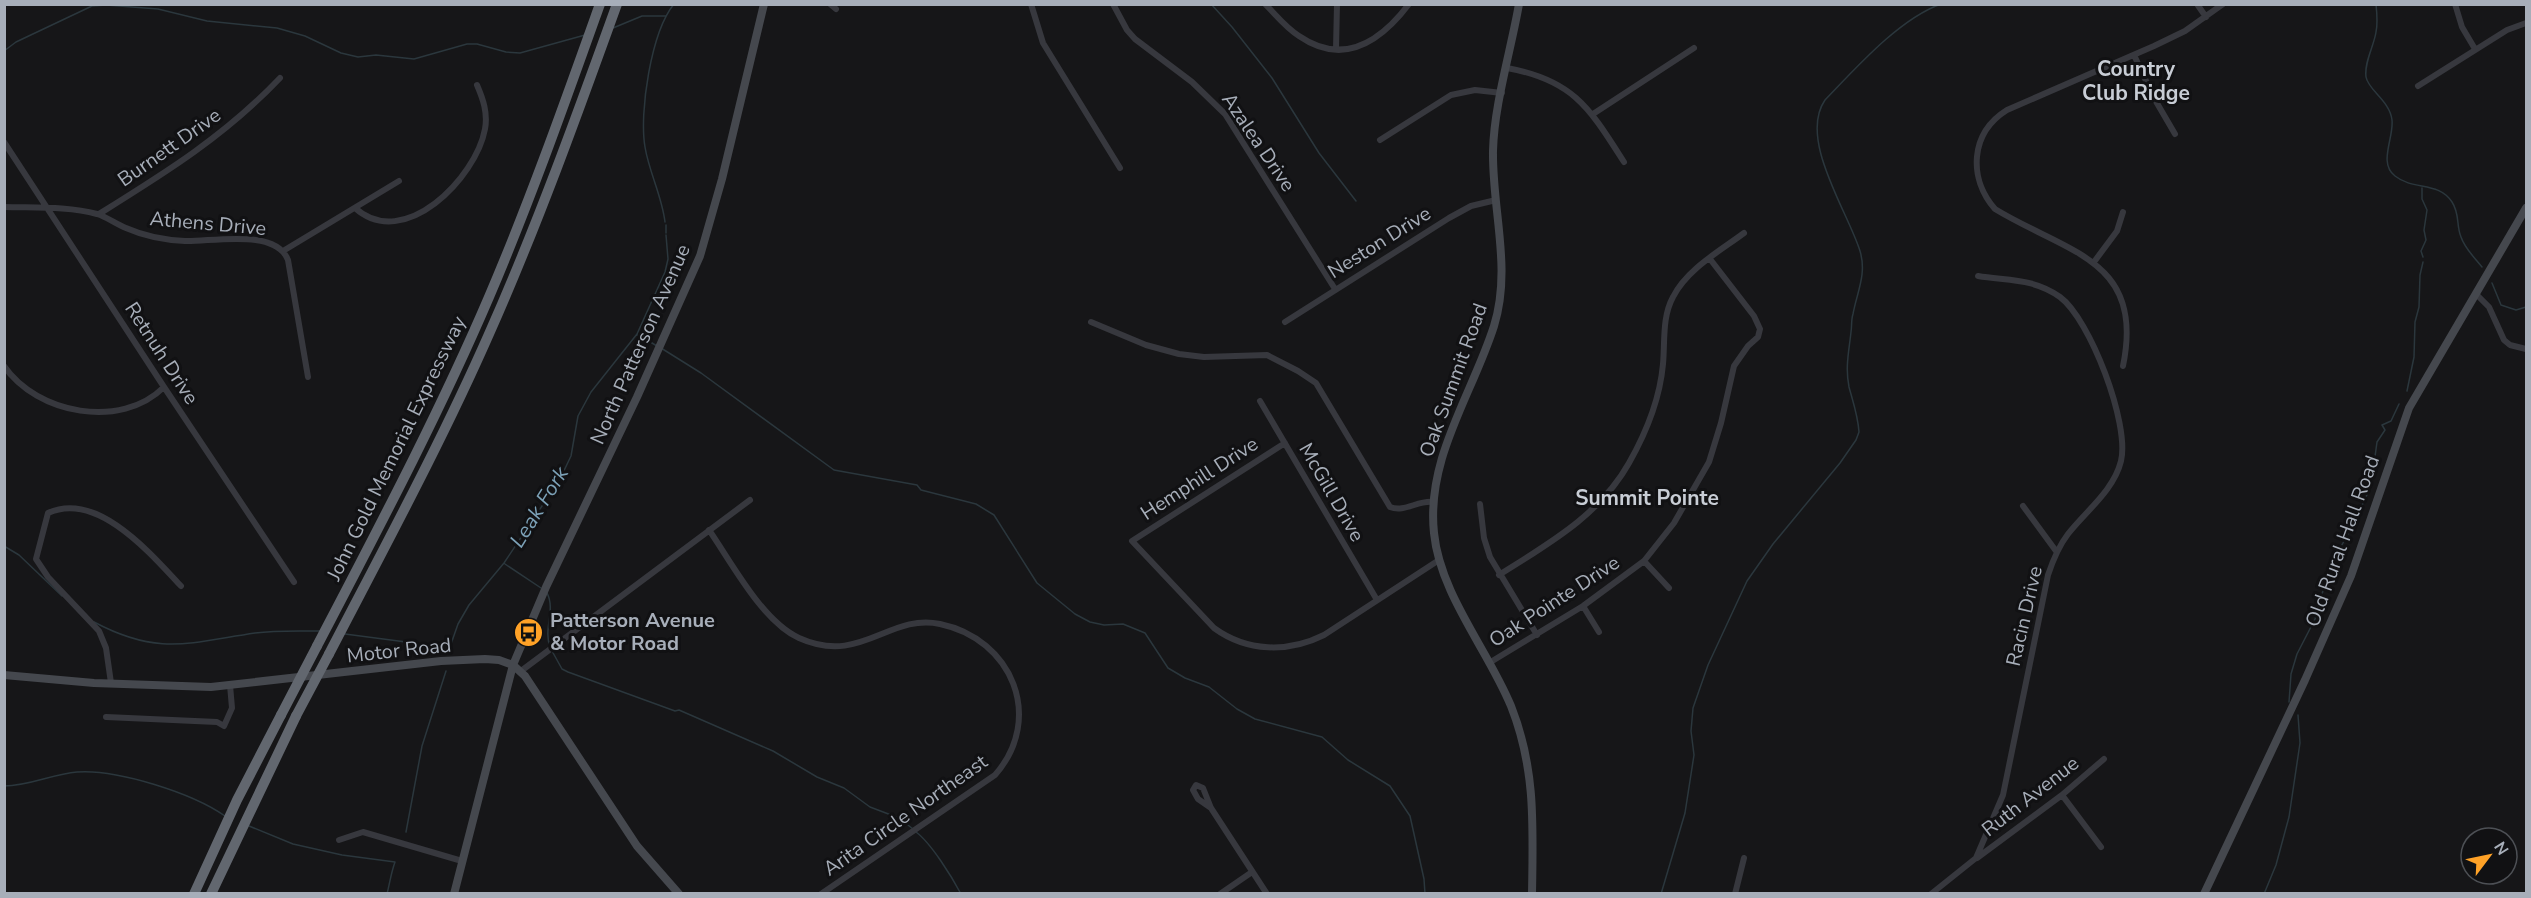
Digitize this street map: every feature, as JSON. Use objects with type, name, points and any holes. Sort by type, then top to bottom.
[{"type":"highway","name":"John Gold Memorial Expressway","points":[[194,894],[228,818],[400,486],[475,328],[532,192],[600,4]]},
{"type":"highway","name":"John Gold Memorial Expressway","points":[[211,894],[296,716],[441,438],[488,336],[550,184],[617,4]]},
{"type":"main road","name":"North Patterson Avenue","points":[[454,894],[513,665],[546,588],[646,378],[700,256],[722,179],[764,4]]},
{"type":"main road","name":"Oak Summit Road","points":[[1520,4],[1493,148],[1502,249],[1502,282],[1497,316],[1443,452],[1432,502],[1434,534],[1439,560],[1451,590],[1511,706],[1526,755],[1531,778],[1532,894]]},
{"type":"main road","name":"Old Rural Hall Road","points":[[2204,894],[2305,680],[2351,576],[2409,408],[2526,208]]},
{"type":"main road","name":"Motor Road","points":[[4,675],[111,683],[230,685],[461,659],[492,659],[513,665],[521,671],[637,846],[680,894]]},
{"type":"street","points":[[1031,4],[1043,44],[1120,168]]},
{"type":"street","name":"Azalea Drive","points":[[1113,4],[1127,30],[1135,39],[1192,82],[1225,114],[1335,290]]},
{"type":"street","points":[[1265,4],[1299,37],[1317,45],[1336,49],[1353,48],[1375,39],[1394,24],[1409,4]]},
{"type":"street","points":[[1336,49],[1337,4]]},
{"type":"street","points":[[2197,4],[2206,17]]},
{"type":"street","points":[[2123,366],[2128,327],[2122,299],[2106,274],[2094,262],[2078,252],[2018,223],[1995,209],[1988,201],[1977,179],[1977,154],[1989,127],[1996,117],[2007,110],[2185,31],[2223,4]]},
{"type":"street","points":[[2455,4],[2462,27],[2475,49]]},
{"type":"street","points":[[2418,86],[2507,30],[2526,23]]},
{"type":"street","points":[[1593,114],[1694,48]]},
{"type":"street","points":[[2134,55],[2154,98],[2175,134]]},
{"type":"street","points":[[1507,68],[1528,72],[1556,83],[1576,96],[1593,114],[1624,162]]},
{"type":"street","name":"Burnett Drive","points":[[99,214],[205,147],[264,96],[280,78]]},
{"type":"street","points":[[355,208],[363,215],[379,221],[397,221],[424,211],[451,189],[473,160],[481,146],[486,128],[484,104],[477,85]]},
{"type":"street","points":[[1380,140],[1451,95],[1475,90],[1502,93]]},
{"type":"street","name":"Retnuh Drive","points":[[4,142],[294,582]]},
{"type":"street","points":[[283,251],[399,181]]},
{"type":"street","name":"Neston Drive","points":[[1285,322],[1449,218],[1471,206],[1496,200]]},
{"type":"street","name":"Athens Drive","points":[[4,207],[99,214],[139,233],[164,239],[252,239],[267,242],[283,251],[288,260],[308,377]]},
{"type":"street","points":[[2094,262],[2118,231],[2123,212]]},
{"type":"street","points":[[1499,574],[1565,533],[1584,518],[1611,489],[1628,465],[1648,423],[1659,388],[1663,365],[1664,334],[1673,297],[1692,273],[1744,233]]},
{"type":"street","name":"Oak Pointe Drive","points":[[1490,663],[1583,606],[1644,561],[1674,523],[1709,462],[1734,366],[1748,346],[1758,337],[1760,329],[1754,316],[1710,259]]},
{"type":"street","name":"Racin Drive","points":[[1931,894],[1976,858],[2003,795],[2048,575],[2056,551],[2104,493],[2114,478],[2121,460],[2122,442],[2110,381],[2078,319],[2062,298],[2030,282],[1978,276]]},
{"type":"street","points":[[2476,294],[2489,307],[2504,339],[2510,345],[2526,349]]},
{"type":"street","points":[[1090,322],[1146,345],[1179,354],[1204,357],[1261,354],[1281,360],[1316,383],[1390,507],[1396,510],[1422,502],[1432,502]]},
{"type":"street","points":[[4,366],[17,382],[35,395],[76,410],[100,412],[129,406],[164,387]]},
{"type":"street","name":"McGill Drive","points":[[1260,401],[1377,600]]},
{"type":"street","name":"Hemphill Drive","points":[[1285,443],[1132,542],[1214,628],[1230,639],[1253,647],[1285,648],[1304,644],[1324,635],[1377,600]]},
{"type":"street","points":[[521,671],[750,500]]},
{"type":"street","points":[[1480,504],[1484,538],[1499,574],[1537,635]]},
{"type":"street","points":[[2023,506],[2056,551]]},
{"type":"street","points":[[111,683],[106,648],[99,630],[48,577],[36,559],[48,513],[57,509],[69,508],[84,510],[112,521],[150,553],[181,586]]},
{"type":"street","name":"Arita Circle Northeast","points":[[710,530],[764,609],[788,632],[818,644],[844,646],[868,641],[910,624],[925,622],[940,624],[960,630],[989,648],[1003,665],[1016,689],[1019,715],[1015,742],[995,775],[821,894]]},
{"type":"street","points":[[1377,600],[1439,560]]},
{"type":"street","points":[[1644,561],[1669,588]]},
{"type":"street","points":[[1583,606],[1599,632]]},
{"type":"street","points":[[106,717],[217,722],[224,726],[232,708],[230,685]]},
{"type":"street","name":"Ruth Avenue","points":[[1976,858],[2062,795],[2104,759]]},
{"type":"street","points":[[2062,795],[2101,847]]},
{"type":"street","points":[[1211,808],[1267,894]]},
{"type":"street","points":[[339,840],[363,832],[462,861]]},
{"type":"street","points":[[1735,894],[1743,858]]},
{"type":"street","points":[[1220,894],[1252,872]]},
{"type":"waterway","name":"Leak Fork","points":[[665,222],[645,147],[644,114],[645,94],[653,53],[659,33],[674,4]]},
{"type":"waterway","points":[[1211,4],[1272,78],[1319,153],[1356,201]]},
{"type":"waterway","points":[[1661,894],[1685,813],[1694,755],[1691,731],[1693,708],[1708,665],[1747,581],[1773,544],[1840,463],[1859,432],[1847,366],[1852,318],[1861,283],[1862,259],[1821,155],[1817,135],[1818,116],[1825,100],[1879,46],[1910,21],[1941,4]]},
{"type":"waterway","points":[[2376,4],[2377,29],[2366,66],[2366,77],[2387,107],[2392,120],[2387,157],[2390,171],[2402,181],[2433,188],[2446,195],[2456,211],[2463,241],[2482,267]]},
{"type":"waterway","points":[[4,51],[16,42],[92,6],[106,5],[158,9],[207,21],[277,28],[305,36],[341,53],[358,57],[376,55],[414,59],[467,44],[520,53],[585,35]]},
{"type":"waterway","points":[[613,28],[642,16],[666,16]]},
{"type":"waterway","points":[[2422,188],[2422,199],[2427,210],[2424,230],[2426,240],[2421,251],[2423,257]]},
{"type":"waterway","name":"Leak Fork","points":[[666,225],[666,233]]},
{"type":"waterway","name":"Leak Fork","points":[[345,634],[429,645],[451,644],[458,624],[469,605],[504,563],[560,479],[571,456],[578,416],[591,392],[637,334],[665,272],[668,259],[666,235]]},
{"type":"waterway","points":[[2407,391],[2414,357],[2415,322],[2419,307],[2420,275],[2423,262]]},
{"type":"waterway","points":[[2492,283],[2501,305],[2516,310],[2526,307]]},
{"type":"waterway","points":[[637,334],[657,346]]},
{"type":"waterway","points":[[661,348],[701,373],[834,470],[917,485],[921,490],[976,504],[994,515],[1037,583],[1075,614],[1090,622],[1104,625],[1123,624],[1145,633],[1168,668],[1185,678],[1209,687],[1237,709],[1255,719],[1322,737],[1348,760],[1390,786],[1410,816],[1424,879],[1425,894]]},
{"type":"waterway","points":[[2289,702],[2291,674],[2297,654],[2315,619],[2330,566],[2371,486],[2377,442],[2385,430],[2382,425],[2391,421],[2399,404]]},
{"type":"waterway","points":[[4,546],[19,555],[62,596]]},
{"type":"waterway","points":[[505,564],[541,588]]},
{"type":"waterway","points":[[547,593],[550,606],[548,633],[550,646]]},
{"type":"waterway","points":[[94,622],[137,639],[173,644],[263,632],[320,631]]},
{"type":"waterway","points":[[552,651],[562,669],[568,672],[675,711],[679,710],[773,751],[817,777],[844,788],[870,807],[899,818],[913,829]]},
{"type":"waterway","name":"Leak Fork","points":[[406,832],[422,746],[446,671]]},
{"type":"waterway","points":[[2264,894],[2276,865],[2289,817],[2300,743],[2298,715]]},
{"type":"waterway","points":[[4,786],[77,772],[112,774],[174,791],[211,807],[225,816]]},
{"type":"waterway","points":[[249,826],[293,844],[342,855],[395,862],[387,894]]},
{"type":"waterway","points":[[916,832],[934,852],[961,894]]},
{"type":"place","name":"Patterson Avenue & Motor Road","points":[[529,632]]},
{"type":"district","name":"Country Club Ridge","points":[[2136,81]]},
{"type":"district","name":"Summit Pointe","points":[[1647,498]]}]
